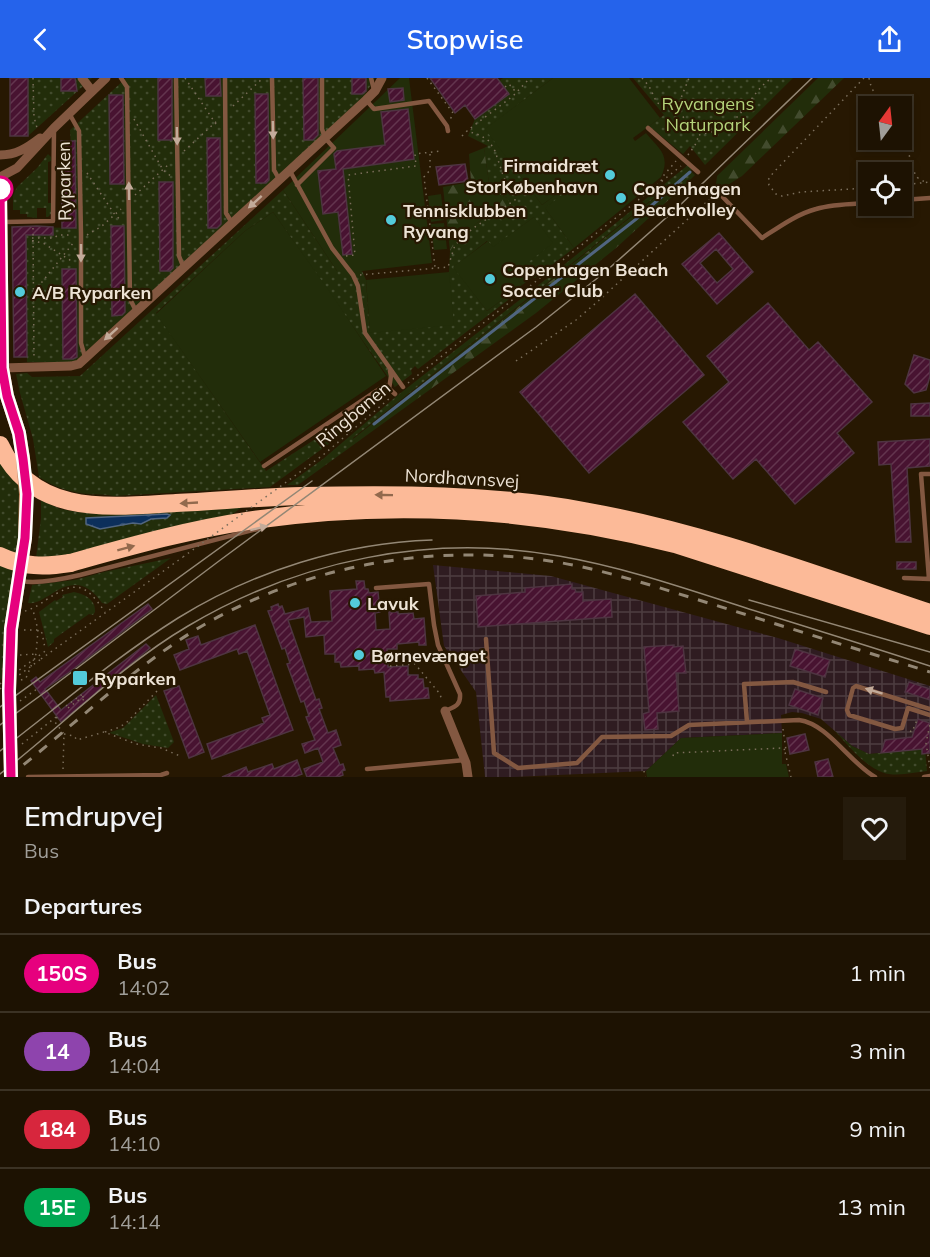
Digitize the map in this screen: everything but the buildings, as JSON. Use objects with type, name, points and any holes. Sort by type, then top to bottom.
[{"type":"highway","name":"Nordhavnsvej","points":[[0,445],[14,467],[34,486],[51,496],[87,505],[138,506],[285,496],[372,495],[508,500],[555,506],[618,517],[677,538],[930,613]]},
{"type":"highway","name":"Nordhavnsvej","points":[[0,556],[28,565],[47,566],[70,563],[215,526],[256,519],[402,508],[531,516],[642,536],[677,538]]},
{"type":"highway","name":"Nordhavnsvej","points":[[727,553],[930,626]]},
{"type":"street","points":[[82,78],[92,92]]},
{"type":"street","name":"Ryparken","points":[[0,177],[17,168],[54,128],[106,78]]},
{"type":"street","points":[[2,368],[79,364],[366,100],[375,91],[382,78]]},
{"type":"street","name":"Ryparken","points":[[0,155],[15,154],[23,150],[54,128]]},
{"type":"street","points":[[0,190],[2,368],[7,396],[19,433],[27,494],[25,538],[12,619],[10,652],[11,777]]},
{"type":"street","points":[[445,711],[465,760],[468,777]]},
{"type":"lane","points":[[121,78],[128,87],[130,299],[136,311]]},
{"type":"lane","points":[[176,78],[179,256],[184,267]]},
{"type":"lane","points":[[225,78],[226,213],[232,223]]},
{"type":"lane","points":[[272,78],[274,170],[279,180]]},
{"type":"lane","points":[[297,185],[334,148],[325,138],[322,129],[322,78]]},
{"type":"lane","points":[[371,78],[375,91]]},
{"type":"lane","points":[[366,100],[374,109],[429,100],[448,129]]},
{"type":"lane","name":"Ryparken","points":[[69,113],[79,131],[81,343],[85,358]]},
{"type":"lane","points":[[1,223],[53,221],[54,128]]},
{"type":"lane","points":[[648,128],[685,158],[698,172]]},
{"type":"lane","points":[[290,171],[332,248],[354,275],[358,286],[365,333],[403,387]]},
{"type":"lane","points":[[718,192],[762,238],[782,225],[815,209],[858,204]]},
{"type":"lane","points":[[912,199],[930,198]]},
{"type":"lane","points":[[389,389],[392,376],[390,369]]},
{"type":"lane","points":[[264,466],[385,385],[395,394]]},
{"type":"lane","points":[[904,578],[930,579],[921,474],[930,474]]},
{"type":"lane","points":[[285,522],[328,512]]},
{"type":"lane","points":[[18,580],[26,582],[80,575],[263,527]]},
{"type":"lane","points":[[677,538],[727,553]]},
{"type":"lane","points":[[677,538],[727,553]]},
{"type":"lane","points":[[376,588],[429,584],[438,645],[460,694],[457,706],[445,711]]},
{"type":"lane","points":[[486,639],[494,753],[518,768],[577,763],[602,736],[671,736],[689,725],[799,720],[808,721],[817,726],[875,777]]},
{"type":"lane","points":[[747,722],[744,684],[793,682],[826,692]]},
{"type":"lane","points":[[905,701],[908,708],[902,728],[895,729],[849,715],[847,710],[855,686],[905,701],[930,709]]},
{"type":"lane","points":[[908,708],[930,715]]},
{"type":"lane","points":[[367,769],[465,760]]},
{"type":"lane","points":[[28,777],[161,775],[167,773]]},
{"type":"lane","points":[[924,777],[930,776]]},
{"type":"path","points":[[33,78],[34,117],[40,138]]},
{"type":"path","points":[[185,78],[225,141]]},
{"type":"path","points":[[32,239],[54,238],[58,235],[89,235],[102,226],[263,78]]},
{"type":"path","points":[[427,78],[453,113],[448,129]]},
{"type":"path","points":[[462,136],[513,96],[530,78]]},
{"type":"path","points":[[642,78],[649,86],[657,103],[676,108],[698,135],[719,129],[732,122],[762,84],[772,78]]},
{"type":"path","points":[[676,108],[689,78]]},
{"type":"path","points":[[858,189],[782,195],[776,194],[768,180],[864,78]]},
{"type":"path","points":[[869,78],[876,96]]},
{"type":"path","points":[[505,87],[509,84],[516,92]]},
{"type":"path","points":[[128,108],[163,170],[178,182]]},
{"type":"path","points":[[354,275],[448,267],[455,245],[472,228],[515,200],[504,178],[495,150],[489,141],[467,131]]},
{"type":"path","name":"Ringbanen","points":[[403,387],[661,182],[685,158],[695,144],[698,135]]},
{"type":"path","points":[[909,150],[917,178],[925,183]]},
{"type":"path","points":[[339,257],[355,255],[348,175],[416,166],[415,154],[441,151]]},
{"type":"path","points":[[430,152],[430,170],[424,177],[435,268]]},
{"type":"path","points":[[661,182],[674,163],[685,158]]},
{"type":"path","points":[[80,163],[115,214],[130,226]]},
{"type":"path","points":[[912,184],[930,182]]},
{"type":"path","points":[[516,361],[576,320],[718,192]]},
{"type":"path","points":[[33,222],[34,367]]},
{"type":"path","points":[[34,293],[80,235]]},
{"type":"path","points":[[32,239],[43,243],[81,267]]},
{"type":"path","name":"Ringbanen","points":[[0,689],[323,455],[395,394]]},
{"type":"path","points":[[21,610],[33,609],[66,588],[77,587],[93,595],[106,612]]},
{"type":"path","points":[[20,680],[26,678],[36,654],[38,630],[33,609]]},
{"type":"path","points":[[0,684],[46,650],[42,633],[38,630],[20,629]]},
{"type":"path","points":[[20,656],[36,654]]},
{"type":"path","points":[[390,666],[416,664],[440,694],[445,711]]},
{"type":"path","points":[[20,701],[37,689]]},
{"type":"path","points":[[64,734],[74,736],[77,740],[120,727],[128,722],[158,690]]},
{"type":"path","points":[[67,707],[83,698]]},
{"type":"path","points":[[21,745],[57,717],[55,722],[64,734],[63,777]]},
{"type":"path","points":[[902,728],[912,732],[918,717]]},
{"type":"path","points":[[782,720],[785,752],[791,777]]},
{"type":"path","points":[[930,724],[926,743],[930,769]]},
{"type":"path","points":[[104,732],[136,744],[161,748],[180,756]]},
{"type":"path","points":[[672,756],[674,753],[773,748],[784,748],[785,752]]},
{"type":"path","points":[[644,771],[645,777]]},
{"type":"shaded area","points":[[433,565],[551,576],[778,638],[930,686],[930,749],[869,754],[852,746],[821,719],[792,712],[781,715],[782,733],[681,738],[646,771],[485,777],[476,692],[444,646]]},
{"type":"green space","points":[[28,78],[92,78],[28,136]]},
{"type":"green space","points":[[126,78],[375,78],[363,98],[75,362],[27,362],[25,227],[76,228],[70,130]]},
{"type":"green space","points":[[400,78],[409,78],[432,263],[362,271],[337,271],[283,190]]},
{"type":"green space","points":[[503,78],[553,78],[486,129],[542,205],[569,185],[572,188],[546,209],[574,248],[535,278],[533,277],[522,285],[512,274],[534,217],[493,248],[487,241],[454,267],[487,311],[518,288],[521,290],[418,369],[415,366],[411,370],[412,374],[395,387],[273,212],[245,231],[156,313],[266,471],[320,436],[382,391],[387,391],[387,393],[330,443],[270,487],[114,496],[70,491],[39,477],[33,439],[16,374],[27,373],[32,377],[80,376],[283,190],[337,271],[362,271],[366,280],[370,333],[449,272],[450,251],[455,243],[469,228],[494,212],[507,198],[490,190],[484,148],[488,146],[468,136],[475,119]]},
{"type":"green space","points":[[553,78],[629,78],[660,118],[633,138],[635,141],[646,133],[659,148],[665,163],[661,177],[574,248],[545,208],[571,188],[569,185],[542,205],[485,129]]},
{"type":"green space","name":"Ryvangens Naturpark","points":[[633,78],[793,78],[705,165],[690,146],[683,154],[649,126],[664,115]]},
{"type":"green space","points":[[818,78],[844,78],[742,176],[715,193],[717,176]]},
{"type":"green space","points":[[484,148],[490,190],[507,198],[515,213],[504,222],[493,212],[475,224],[450,251],[443,187],[471,182],[469,154]]},
{"type":"green space","points":[[48,154],[51,157],[51,161],[48,162],[48,203],[51,203],[51,214],[46,217],[46,208],[37,208],[37,218],[27,217],[27,214],[20,214],[20,210],[13,210],[13,196],[17,187]]},
{"type":"green space","points":[[688,165],[693,169],[690,171],[695,175],[686,184],[670,185],[353,438],[356,443],[298,485],[287,485],[323,459],[398,395]]},
{"type":"green space","points":[[686,184],[616,248],[536,313],[356,443],[353,439],[671,185]]},
{"type":"green space","points":[[441,194],[444,220],[431,222],[428,196]]},
{"type":"green space","points":[[273,212],[386,376],[260,462],[156,314],[245,231]]},
{"type":"green space","points":[[534,217],[553,243],[513,274],[522,285],[487,311],[453,267],[488,241],[493,247]]},
{"type":"green space","points":[[444,223],[447,249],[434,250],[431,224]]},
{"type":"green space","points":[[449,272],[454,325],[370,333],[366,280]]},
{"type":"green space","points":[[0,463],[21,486],[22,518],[5,676],[0,680]]},
{"type":"green space","points":[[41,500],[60,509],[101,514],[245,505],[226,519],[74,554],[36,558]]},
{"type":"green space","points":[[171,558],[107,604],[102,603],[90,590],[78,585],[65,587],[39,601],[28,603],[32,585],[75,580]]},
{"type":"green space","points":[[74,592],[89,598],[94,604],[95,612],[54,639],[48,647],[39,612],[63,597],[62,595]]},
{"type":"green space","points":[[156,695],[174,742],[168,748],[143,744],[110,733],[123,728]]},
{"type":"green space","points":[[834,730],[852,746],[869,754],[925,749],[927,771],[899,775],[881,772],[866,763]]},
{"type":"green space","points":[[782,733],[782,764],[786,764],[789,777],[647,777],[646,771],[681,738]]},
{"type":"water","points":[[170,515],[167,518],[151,519],[141,524],[133,523],[100,529],[86,524],[86,518]]},
{"type":"waterway","points":[[374,424],[635,220],[690,172]]},
{"type":"tram line","points":[[0,725],[536,327],[605,272],[676,209],[812,78]]},
{"type":"tram line","points":[[0,707],[312,481]]},
{"type":"tram line","points":[[0,751],[155,633],[207,601],[237,586],[300,562],[333,554],[399,542],[432,540]]},
{"type":"tram line","points":[[0,774],[139,659],[188,626],[231,603],[275,584],[320,569],[367,558],[415,551],[463,548],[511,550],[583,561],[630,572],[930,666]]},
{"type":"tram line","points":[[749,600],[930,652]]},
{"type":"railway","points":[[8,777],[129,677],[207,623],[250,601],[294,584],[340,570],[387,561],[435,556],[483,555],[530,558],[578,566],[653,586],[930,672]]},
{"type":"bus line","name":"150S","points":[[0,189],[2,368],[7,396],[19,433],[27,494],[25,538],[11,629],[9,726],[11,777]]},
{"type":"place","name":"Firmaidræt StorKøbenhavn","points":[[610,175]]},
{"type":"place","name":"Copenhagen Beachvolley","points":[[621,198]]},
{"type":"place","name":"Tennisklubben Ryvang","points":[[391,220]]},
{"type":"place","name":"Copenhagen Beach Soccer Club","points":[[490,279]]},
{"type":"place","name":"A/B Ryparken","points":[[20,292]]},
{"type":"place","name":"Lavuk","points":[[355,603]]},
{"type":"place","name":"Børnevænget","points":[[359,655]]},
{"type":"place","name":"Ryparken","points":[[80,678]]}]
